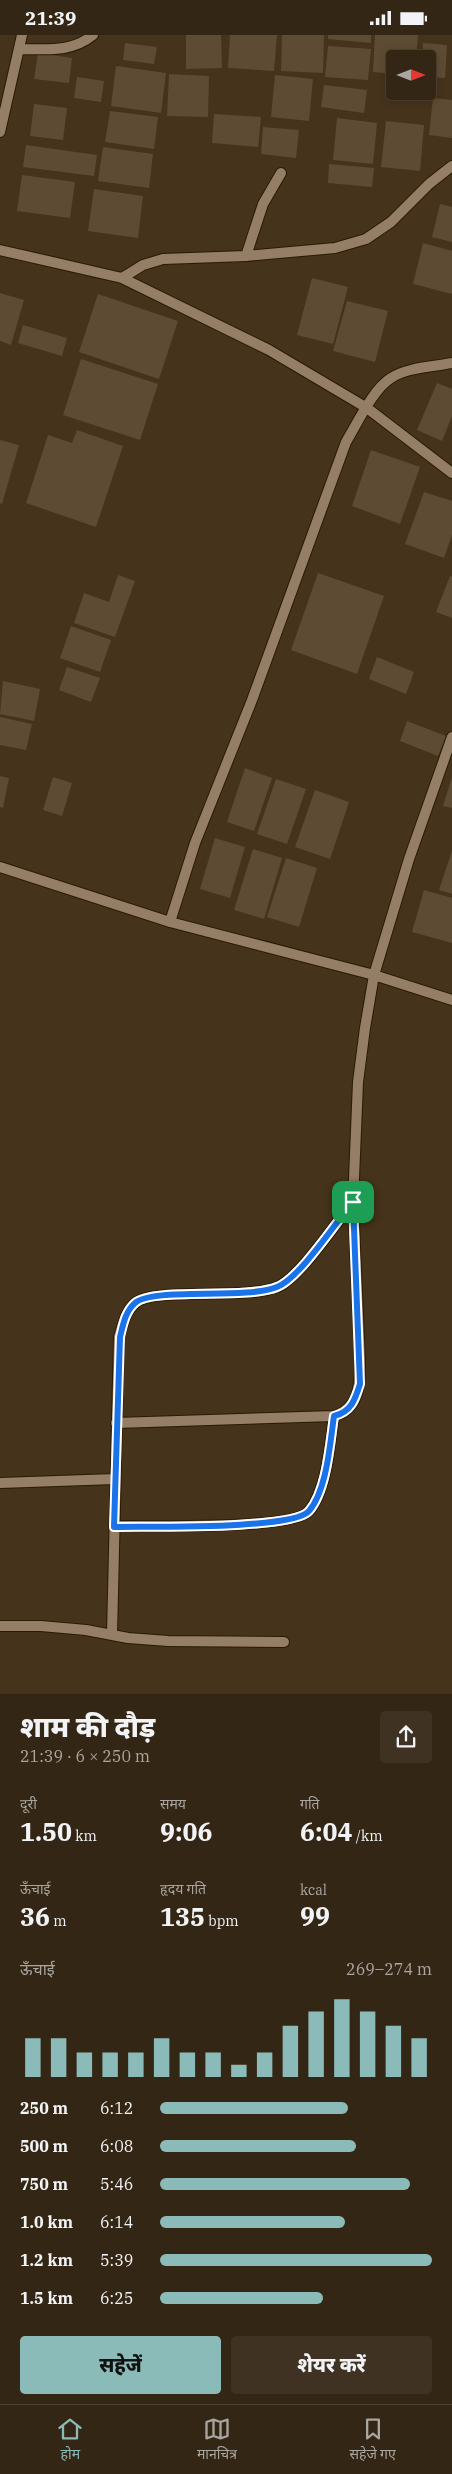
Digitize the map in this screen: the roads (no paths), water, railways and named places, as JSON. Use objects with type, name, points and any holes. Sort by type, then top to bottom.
[{"type":"street","points":[[0,132],[22,35]]},
{"type":"street","points":[[19,49],[70,49],[83,43],[93,35]]},
{"type":"street","points":[[122,278],[142,265],[163,259],[246,256],[335,248],[366,239],[391,222],[428,184],[452,166]]},
{"type":"street","points":[[246,256],[263,204],[280,173]]},
{"type":"street","points":[[0,250],[122,278],[269,350],[366,408],[452,473]]},
{"type":"street","points":[[170,922],[195,843],[252,700],[346,442],[366,408],[390,378],[404,372],[452,363]]},
{"type":"street","points":[[116,1423],[334,1416],[345,1413],[354,1402],[360,1384],[353,1202],[358,1082],[374,975],[409,859],[452,737]]},
{"type":"street","points":[[0,867],[170,922],[374,975],[452,1000]]},
{"type":"street","points":[[112,1635],[116,1423],[120,1337],[125,1315],[135,1303],[146,1296],[222,1295],[278,1287],[292,1278],[304,1265],[353,1202]]},
{"type":"street","points":[[114,1527],[265,1523],[295,1518],[308,1513],[317,1499],[323,1481],[334,1416]]},
{"type":"street","points":[[0,1483],[114,1479]]},
{"type":"street","points":[[0,1626],[41,1626],[86,1630],[168,1641],[284,1642]]}]
